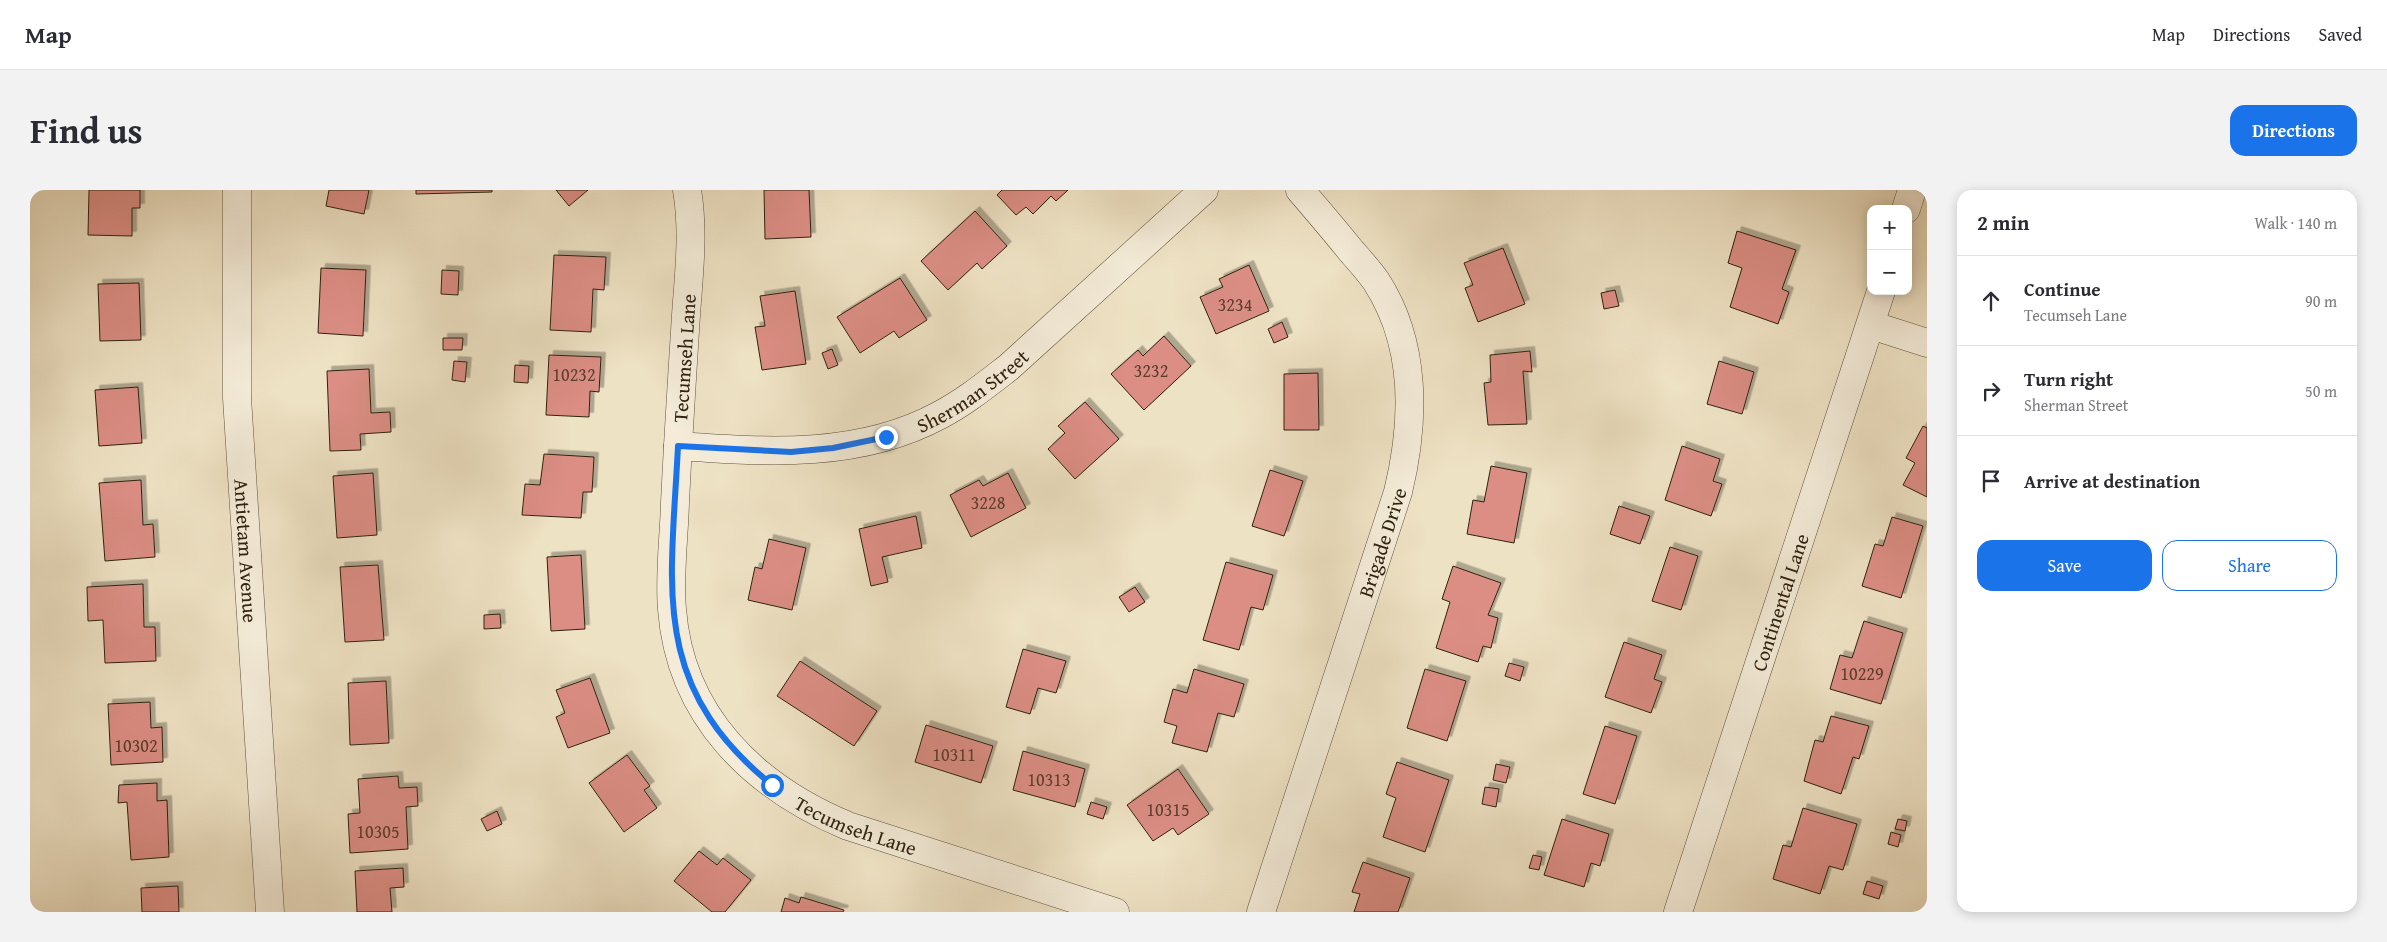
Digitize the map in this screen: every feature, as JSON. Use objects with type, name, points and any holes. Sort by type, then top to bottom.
[{"type":"street","name":"Antietam Avenue","points":[[237,190],[237,398],[270,912]]},
{"type":"street","name":"Tecumseh Lane","points":[[687,190],[690,251],[678,446],[672,609],[676,639],[692,689],[701,706],[734,751],[772,785],[818,814],[848,826],[1115,912]]},
{"type":"street","name":"Sherman Street","points":[[678,446],[791,452],[833,448],[886,437],[940,416],[975,394],[1009,367],[1204,190]]},
{"type":"street","name":"Brigade Drive","points":[[1261,912],[1398,492],[1407,453],[1411,410],[1409,376],[1402,343],[1391,311],[1376,281],[1300,190]]},
{"type":"street","points":[[1907,205],[1912,190]]},
{"type":"street","name":"Continental Lane","points":[[1678,912],[1880,295]]},
{"type":"street","points":[[1871,325],[1927,343]]},
{"type":"building","points":[[89,190],[140,190],[140,208],[132,208],[132,236],[88,235]]},
{"type":"building","points":[[329,190],[369,190],[364,214],[326,206]]},
{"type":"building","points":[[416,190],[492,190],[492,192],[416,194]]},
{"type":"building","points":[[556,190],[588,190],[569,206]]},
{"type":"building","points":[[764,190],[809,190],[811,237],[765,239]]},
{"type":"building","points":[[1002,190],[1068,190],[1056,201],[1051,196],[1033,214],[1026,207],[1016,215],[997,195]]},
{"type":"building","points":[[975,211],[1007,246],[982,269],[977,263],[948,290],[921,261]]},
{"type":"building","points":[[1737,231],[1796,250],[1782,289],[1789,292],[1778,324],[1730,307],[1742,268],[1728,263]]},
{"type":"building","points":[[1503,248],[1525,304],[1478,322],[1465,288],[1473,285],[1464,263]]},
{"type":"building","points":[[554,255],[606,257],[604,290],[593,289],[591,332],[550,330]]},
{"type":"building","points":[[1249,265],[1269,311],[1216,334],[1200,297],[1223,287],[1219,279]]},
{"type":"building","points":[[321,268],[366,270],[363,336],[318,333]]},
{"type":"building","points":[[442,270],[459,271],[458,295],[441,294]]},
{"type":"building","points":[[900,278],[927,320],[899,338],[894,331],[860,353],[837,317]]},
{"type":"building","points":[[139,283],[141,340],[100,341],[98,284]]},
{"type":"building","points":[[1615,290],[1619,306],[1604,309],[1601,293]]},
{"type":"building","points":[[795,291],[806,364],[762,370],[755,327],[765,326],[760,296]]},
{"type":"building","points":[[1282,322],[1288,337],[1274,343],[1268,329]]},
{"type":"building","points":[[1164,336],[1191,366],[1144,410],[1111,374],[1138,350],[1143,356]]},
{"type":"building","points":[[443,338],[463,338],[462,350],[443,350]]},
{"type":"building","points":[[832,349],[838,365],[828,369],[822,353]]},
{"type":"building","points":[[1530,351],[1532,372],[1523,371],[1527,424],[1488,425],[1484,383],[1491,382],[1490,355]]},
{"type":"building","points":[[549,355],[601,357],[599,392],[590,391],[589,417],[546,415]]},
{"type":"building","points":[[454,361],[467,362],[465,382],[452,380]]},
{"type":"building","points":[[1719,361],[1754,372],[1742,414],[1707,404]]},
{"type":"building","points":[[515,365],[529,366],[528,383],[514,382]]},
{"type":"building","points":[[369,369],[371,413],[390,412],[391,432],[360,434],[361,450],[330,451],[327,371]]},
{"type":"building","points":[[1318,373],[1319,430],[1284,430],[1284,374]]},
{"type":"building","points":[[138,387],[142,443],[99,446],[95,390]]},
{"type":"building","points":[[1085,402],[1119,439],[1075,479],[1048,449],[1065,433],[1058,426]]},
{"type":"building","points":[[1923,426],[1927,428],[1927,497],[1903,485],[1915,463],[1906,458]]},
{"type":"building","points":[[1682,446],[1720,459],[1713,481],[1722,484],[1711,516],[1665,500]]},
{"type":"building","points":[[544,454],[594,457],[592,492],[583,492],[581,518],[522,515],[525,484],[540,485]]},
{"type":"building","points":[[1491,466],[1527,473],[1514,543],[1467,534],[1473,500],[1484,502]]},
{"type":"building","points":[[1270,470],[1303,481],[1284,536],[1252,526]]},
{"type":"building","points":[[373,473],[377,535],[337,538],[333,476]]},
{"type":"building","points":[[1008,473],[1026,508],[971,537],[950,495],[979,480],[983,486]]},
{"type":"building","points":[[141,480],[143,525],[153,524],[155,557],[105,561],[99,483]]},
{"type":"building","points":[[1619,506],[1650,516],[1640,544],[1610,534]]},
{"type":"building","points":[[916,516],[922,548],[882,557],[888,582],[871,586],[859,529]]},
{"type":"building","points":[[1892,517],[1923,526],[1901,598],[1862,586],[1875,544],[1883,546]]},
{"type":"building","points":[[769,539],[806,548],[792,610],[748,600],[755,567],[762,569]]},
{"type":"building","points":[[1670,547],[1698,556],[1681,610],[1652,601]]},
{"type":"building","points":[[581,555],[585,629],[551,631],[547,557]]},
{"type":"building","points":[[1226,562],[1273,575],[1263,610],[1251,607],[1239,650],[1203,640]]},
{"type":"building","points":[[378,565],[384,640],[345,642],[340,567]]},
{"type":"building","points":[[1453,566],[1501,583],[1488,615],[1498,618],[1491,648],[1483,646],[1478,662],[1436,648],[1450,602],[1442,599]]},
{"type":"building","points":[[143,584],[144,627],[155,627],[156,661],[105,663],[103,620],[88,621],[87,587]]},
{"type":"building","points":[[1135,587],[1145,602],[1129,612],[1119,597]]},
{"type":"building","points":[[500,614],[501,628],[484,629],[484,615]]},
{"type":"building","points":[[1864,621],[1903,633],[1881,704],[1830,689],[1840,655],[1852,658]]},
{"type":"building","points":[[1624,642],[1662,655],[1654,679],[1662,682],[1651,713],[1605,697]]},
{"type":"building","points":[[1023,649],[1066,661],[1056,693],[1038,688],[1030,714],[1006,707]]},
{"type":"building","points":[[800,661],[877,711],[854,746],[777,696]]},
{"type":"building","points":[[1509,663],[1524,667],[1520,681],[1505,676]]},
{"type":"building","points":[[1194,669],[1244,684],[1234,717],[1218,713],[1207,752],[1172,743],[1177,726],[1164,722],[1173,689],[1187,693]]},
{"type":"building","points":[[1425,669],[1466,681],[1447,741],[1407,728]]},
{"type":"building","points":[[590,678],[610,733],[568,748],[556,717],[565,713],[556,690]]},
{"type":"building","points":[[386,681],[389,743],[350,745],[348,683]]},
{"type":"building","points":[[150,702],[151,728],[162,727],[163,762],[111,765],[108,704]]},
{"type":"building","points":[[1831,716],[1869,726],[1859,759],[1853,757],[1841,794],[1804,781],[1815,740],[1823,742]]},
{"type":"building","points":[[926,725],[993,746],[981,783],[915,762]]},
{"type":"building","points":[[1605,726],[1637,736],[1615,804],[1583,794]]},
{"type":"building","points":[[1023,751],[1085,769],[1075,807],[1013,790]]},
{"type":"building","points":[[627,755],[650,786],[644,790],[657,808],[624,832],[589,783]]},
{"type":"building","points":[[1397,762],[1449,780],[1425,852],[1383,837],[1396,798],[1386,794]]},
{"type":"building","points":[[1496,764],[1510,767],[1506,783],[1493,780]]},
{"type":"building","points":[[1178,769],[1209,814],[1178,835],[1173,828],[1153,841],[1127,805]]},
{"type":"building","points":[[398,776],[399,788],[417,787],[418,806],[406,807],[408,849],[350,853],[348,814],[360,813],[358,779]]},
{"type":"building","points":[[157,783],[157,801],[167,800],[169,857],[131,860],[127,802],[118,803],[119,785]]},
{"type":"building","points":[[1485,787],[1499,789],[1496,807],[1482,804]]},
{"type":"building","points":[[1091,802],[1107,807],[1103,819],[1087,814]]},
{"type":"building","points":[[1803,808],[1857,824],[1843,870],[1829,866],[1820,894],[1773,879],[1783,845],[1791,847]]},
{"type":"building","points":[[497,811],[502,824],[487,831],[481,819]]},
{"type":"building","points":[[1562,819],[1609,834],[1600,866],[1591,863],[1584,887],[1544,875]]},
{"type":"building","points":[[1898,819],[1907,821],[1905,831],[1895,829]]},
{"type":"building","points":[[1891,832],[1901,835],[1898,847],[1888,844]]},
{"type":"building","points":[[699,851],[717,865],[723,858],[751,880],[725,912],[712,912],[674,881]]},
{"type":"building","points":[[1533,855],[1542,857],[1539,870],[1529,868]]},
{"type":"building","points":[[1363,862],[1410,878],[1398,912],[1354,912],[1360,894],[1352,892]]},
{"type":"building","points":[[403,868],[404,887],[390,888],[392,912],[357,912],[355,871]]},
{"type":"building","points":[[1867,881],[1883,886],[1879,899],[1863,894]]},
{"type":"building","points":[[178,886],[179,912],[142,912],[141,888]]},
{"type":"building","points":[[801,897],[844,910],[843,912],[781,912],[785,898],[799,903]]},
{"type":"route","points":[[772,785],[749,767],[719,734],[692,689],[676,639],[672,609],[672,570],[678,446],[791,452],[833,448],[886,437]]}]
